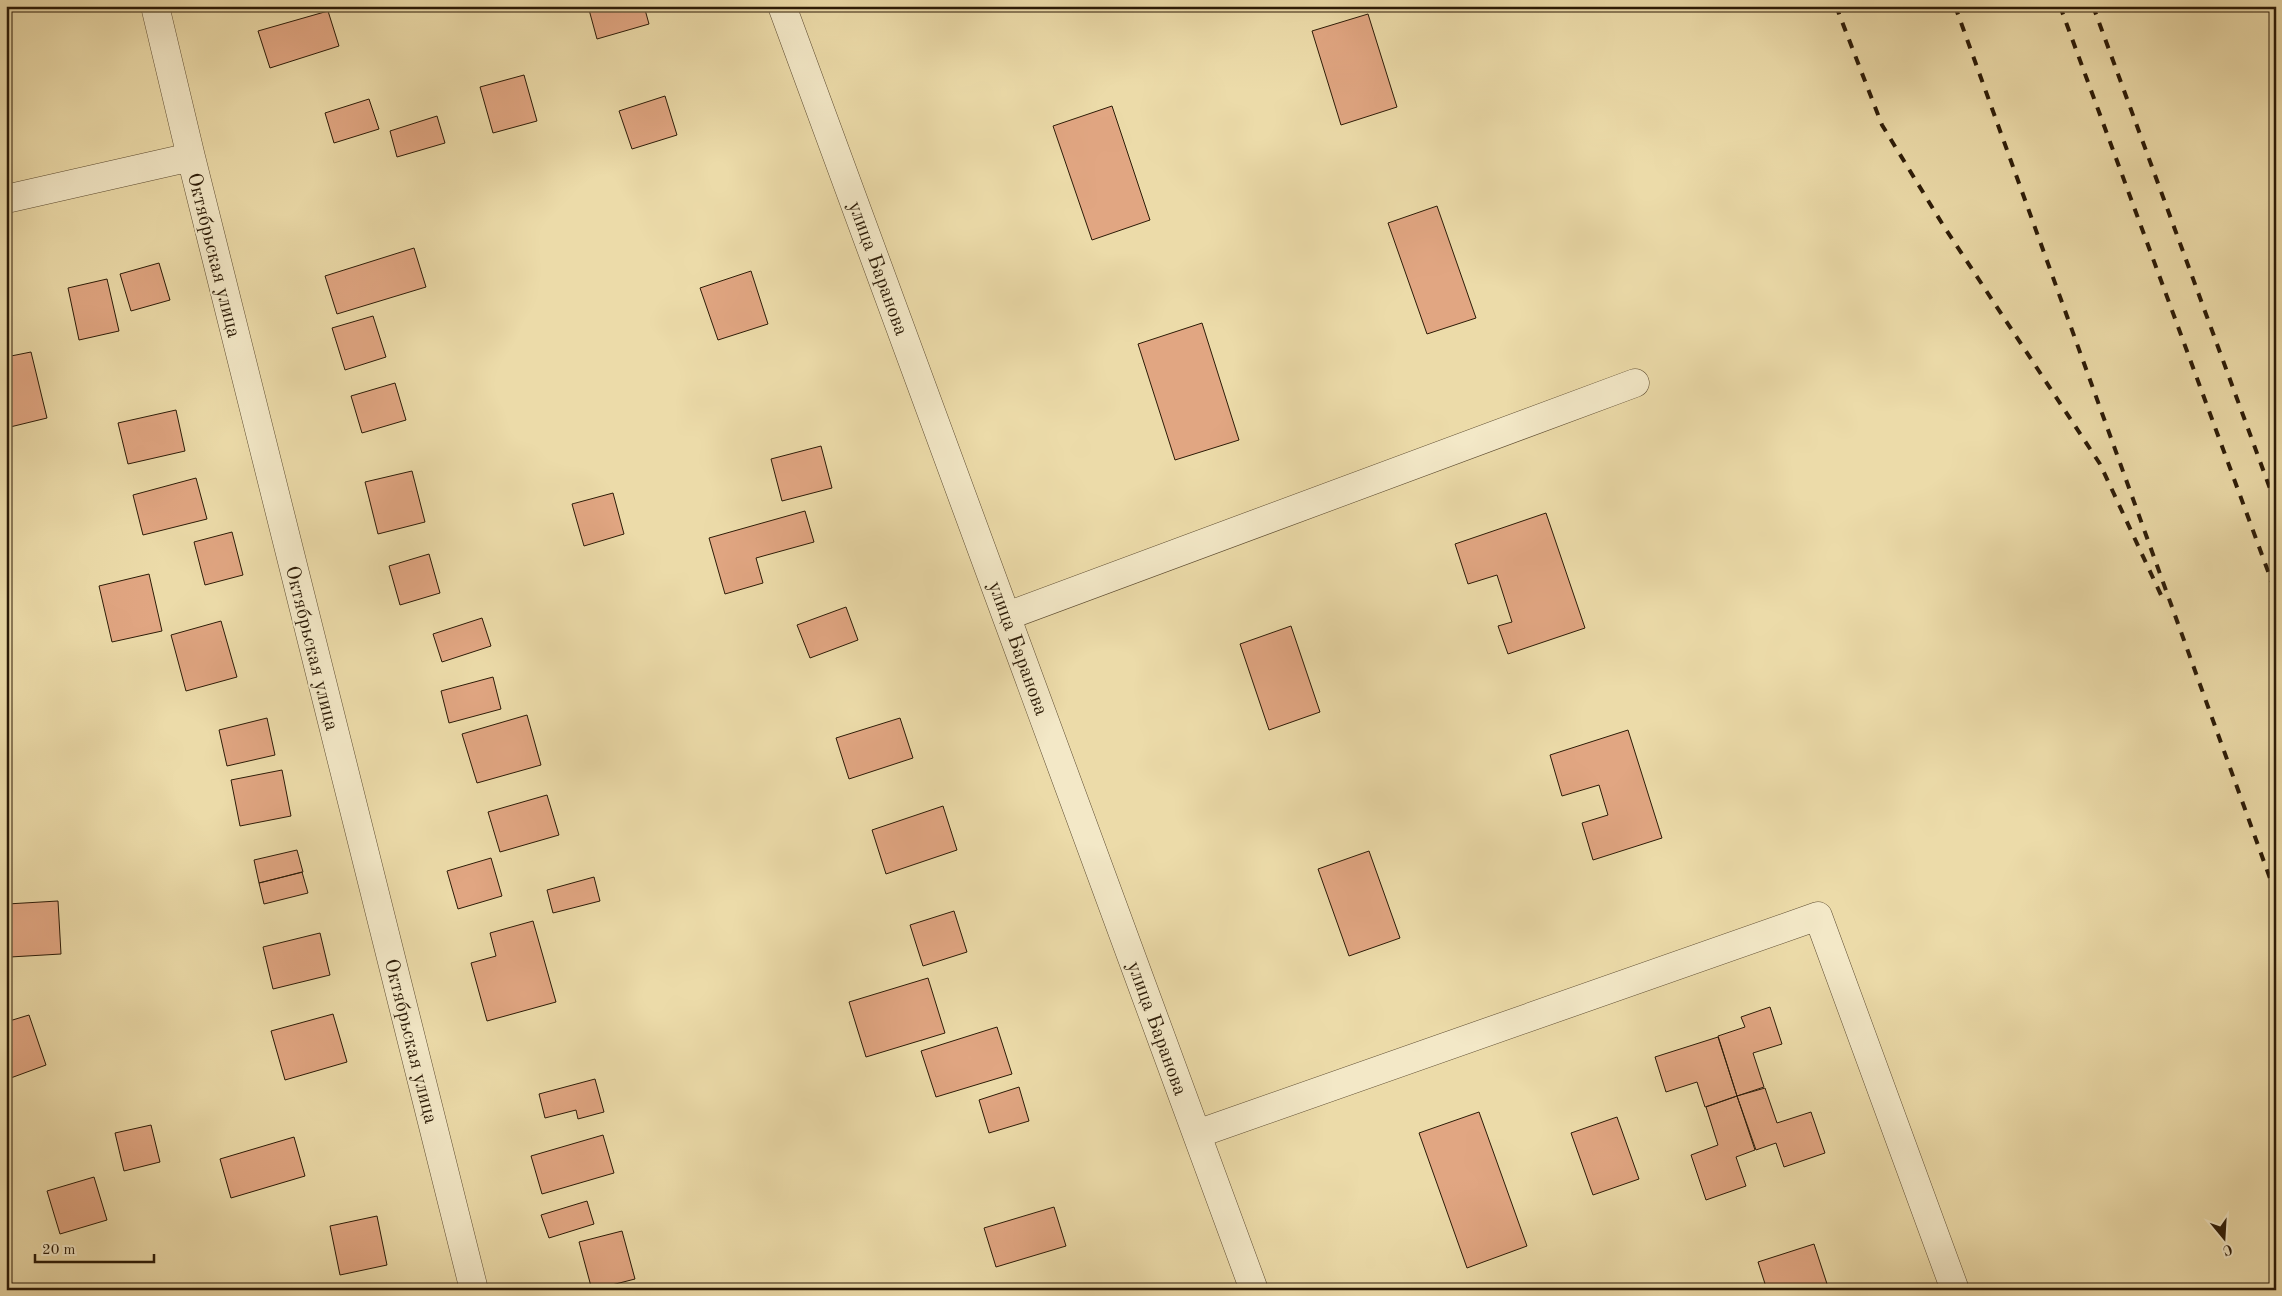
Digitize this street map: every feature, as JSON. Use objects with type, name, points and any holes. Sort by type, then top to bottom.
[{"type":"street","name":"Октябрьская улица","points":[[155,6],[190,158],[474,1290]]},
{"type":"street","name":"улица Баранова","points":[[782,6],[1254,1290]]},
{"type":"street","points":[[6,199],[190,158]]},
{"type":"street","points":[[1007,616],[1635,383]]},
{"type":"street","points":[[1197,1134],[1818,916],[1955,1290]]},
{"type":"building","points":[[588,6],[644,6],[649,24],[597,39]]},
{"type":"building","points":[[328,11],[339,46],[270,68],[258,31]]},
{"type":"building","points":[[1368,14],[1397,107],[1341,125],[1312,31]]},
{"type":"building","points":[[524,75],[537,121],[493,133],[480,87]]},
{"type":"building","points":[[665,96],[677,135],[632,149],[619,111]]},
{"type":"building","points":[[369,99],[379,129],[334,143],[325,113]]},
{"type":"building","points":[[1112,106],[1150,220],[1092,240],[1053,126]]},
{"type":"building","points":[[437,116],[445,143],[397,157],[390,131]]},
{"type":"building","points":[[1437,206],[1476,318],[1427,334],[1388,223]]},
{"type":"building","points":[[414,248],[426,287],[337,314],[325,276]]},
{"type":"building","points":[[159,263],[170,300],[131,311],[120,274]]},
{"type":"building","points":[[751,271],[768,324],[718,340],[700,288]]},
{"type":"building","points":[[107,279],[119,331],[79,340],[68,288]]},
{"type":"building","points":[[373,316],[386,357],[345,370],[332,328]]},
{"type":"building","points":[[1202,323],[1239,440],[1175,460],[1138,344]]},
{"type":"building","points":[[31,352],[47,418],[6,428],[6,357]]},
{"type":"building","points":[[395,383],[406,420],[362,433],[351,396]]},
{"type":"building","points":[[176,410],[185,451],[128,464],[118,423]]},
{"type":"building","points":[[821,446],[832,488],[782,501],[771,459]]},
{"type":"building","points":[[412,471],[425,522],[378,534],[365,482]]},
{"type":"building","points":[[196,478],[207,519],[143,535],[133,495]]},
{"type":"building","points":[[613,493],[624,534],[584,546],[572,504]]},
{"type":"building","points":[[805,511],[814,542],[756,558],[763,583],[725,594],[709,538]]},
{"type":"building","points":[[1546,513],[1585,628],[1508,654],[1498,626],[1512,622],[1497,575],[1468,584],[1455,544]]},
{"type":"building","points":[[232,532],[243,575],[205,585],[194,542]]},
{"type":"building","points":[[429,554],[440,593],[400,605],[389,566]]},
{"type":"building","points":[[149,574],[162,631],[112,642],[99,586]]},
{"type":"building","points":[[846,607],[858,640],[810,658],[797,625]]},
{"type":"building","points":[[482,618],[491,646],[442,662],[433,634]]},
{"type":"building","points":[[221,621],[237,677],[186,691],[171,635]]},
{"type":"building","points":[[1291,626],[1320,712],[1269,730],[1240,644]]},
{"type":"building","points":[[493,677],[501,709],[449,723],[441,691]]},
{"type":"building","points":[[527,715],[541,765],[477,783],[462,734]]},
{"type":"building","points":[[267,718],[275,755],[227,766],[219,730]]},
{"type":"building","points":[[900,718],[913,758],[849,779],[836,738]]},
{"type":"building","points":[[1628,730],[1662,838],[1593,860],[1582,823],[1608,815],[1599,785],[1562,796],[1550,755]]},
{"type":"building","points":[[282,770],[291,816],[240,826],[231,780]]},
{"type":"building","points":[[547,795],[559,835],[500,852],[488,812]]},
{"type":"building","points":[[943,806],[957,850],[886,874],[872,830]]},
{"type":"building","points":[[297,850],[303,872],[259,883],[254,860]]},
{"type":"building","points":[[1369,851],[1400,938],[1349,956],[1318,869]]},
{"type":"building","points":[[491,858],[502,896],[458,909],[447,871]]},
{"type":"building","points":[[302,872],[308,893],[264,904],[259,883]]},
{"type":"building","points":[[594,877],[600,901],[553,913],[547,890]]},
{"type":"building","points":[[58,901],[61,954],[10,957],[7,904]]},
{"type":"building","points":[[954,911],[967,952],[923,966],[910,925]]},
{"type":"building","points":[[533,921],[556,1002],[487,1021],[471,963],[496,956],[490,933]]},
{"type":"building","points":[[320,933],[330,975],[273,989],[263,947]]},
{"type":"building","points":[[928,978],[945,1033],[866,1057],[849,1002]]},
{"type":"building","points":[[1770,1007],[1782,1044],[1753,1053],[1764,1087],[1737,1096],[1718,1036],[1745,1027],[1741,1017]]},
{"type":"building","points":[[333,1014],[347,1062],[285,1080],[271,1031]]},
{"type":"building","points":[[29,1015],[46,1065],[8,1079],[6,1022]]},
{"type":"building","points":[[997,1027],[1012,1074],[936,1097],[921,1051]]},
{"type":"building","points":[[1718,1037],[1737,1096],[1705,1107],[1697,1082],[1666,1092],[1655,1057]]},
{"type":"building","points":[[595,1079],[604,1112],[578,1119],[576,1110],[545,1118],[539,1094]]},
{"type":"building","points":[[1019,1087],[1029,1121],[989,1133],[979,1100]]},
{"type":"building","points":[[1765,1088],[1777,1123],[1811,1112],[1825,1153],[1784,1167],[1776,1143],[1756,1150],[1737,1096]]},
{"type":"building","points":[[1737,1096],[1755,1150],[1736,1157],[1746,1186],[1706,1200],[1691,1155],[1718,1145],[1706,1107]]},
{"type":"building","points":[[1479,1112],[1527,1246],[1467,1268],[1419,1133]]},
{"type":"building","points":[[1617,1117],[1639,1179],[1593,1195],[1571,1133]]},
{"type":"building","points":[[151,1125],[160,1162],[124,1171],[115,1133]]},
{"type":"building","points":[[603,1135],[614,1173],[542,1194],[531,1156]]},
{"type":"building","points":[[294,1137],[305,1176],[231,1198],[220,1159]]},
{"type":"building","points":[[94,1177],[107,1220],[60,1234],[47,1191]]},
{"type":"building","points":[[587,1201],[594,1224],[549,1238],[541,1215]]},
{"type":"building","points":[[1054,1207],[1066,1246],[996,1267],[984,1228]]},
{"type":"building","points":[[377,1216],[387,1265],[340,1275],[330,1226]]},
{"type":"building","points":[[622,1231],[635,1279],[592,1290],[579,1242]]},
{"type":"building","points":[[1814,1244],[1829,1290],[1767,1290],[1758,1262]]},
{"type":"railway","points":[[1836,6],[1882,125],[1943,225],[2100,464],[2161,595]]},
{"type":"railway","points":[[1955,6],[2276,895]]},
{"type":"railway","points":[[2060,6],[2276,593]]},
{"type":"railway","points":[[2093,6],[2276,505]]}]
